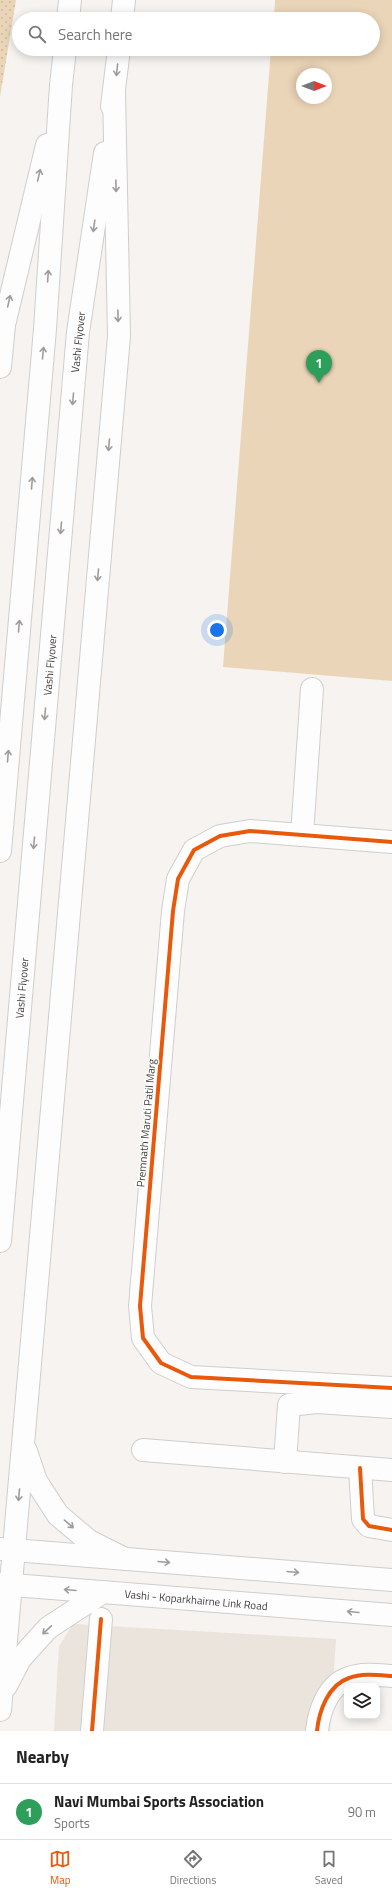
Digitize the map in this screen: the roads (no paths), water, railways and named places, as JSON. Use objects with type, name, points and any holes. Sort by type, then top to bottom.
[{"type":"main road","points":[[69,12],[70,0]]},
{"type":"main road","points":[[123,12],[124,0]]},
{"type":"main road","points":[[0,850],[45,329],[64,56]]},
{"type":"main road","points":[[1,1703],[7,1549],[23,1442],[119,336],[114,91],[118,56]]},
{"type":"main road","points":[[0,367],[4,325],[61,85]]},
{"type":"main road","name":"Vashi Flyover","points":[[0,1241],[78,332],[114,91]]},
{"type":"main road","points":[[302,835],[312,689]]},
{"type":"main road","name":"Premnath Maruti Patil Marg","points":[[392,842],[250,831],[220,836],[194,850],[178,879],[173,912],[140,1306],[143,1338],[161,1363],[191,1377],[392,1388]]},
{"type":"main road","points":[[285,1462],[289,1405],[317,1402],[392,1407]]},
{"type":"main road","points":[[23,1442],[36,1481],[58,1515],[89,1541],[125,1558]]},
{"type":"main road","points":[[143,1450],[392,1470]]},
{"type":"main road","points":[[360,1468],[363,1519],[369,1526],[392,1530]]},
{"type":"main road","points":[[7,1549],[392,1580]]},
{"type":"main road","name":"Vashi - Koparkhairne Link Road","points":[[5,1585],[392,1615]]},
{"type":"main road","points":[[1,1703],[20,1659],[48,1628],[103,1592]]},
{"type":"main road","points":[[92,1731],[101,1619]]},
{"type":"main road","points":[[317,1731],[324,1705],[333,1688],[349,1678],[372,1674],[392,1676]]},
{"type":"place","name":"Navi Mumbai Sports Association","points":[[319,383]]}]
